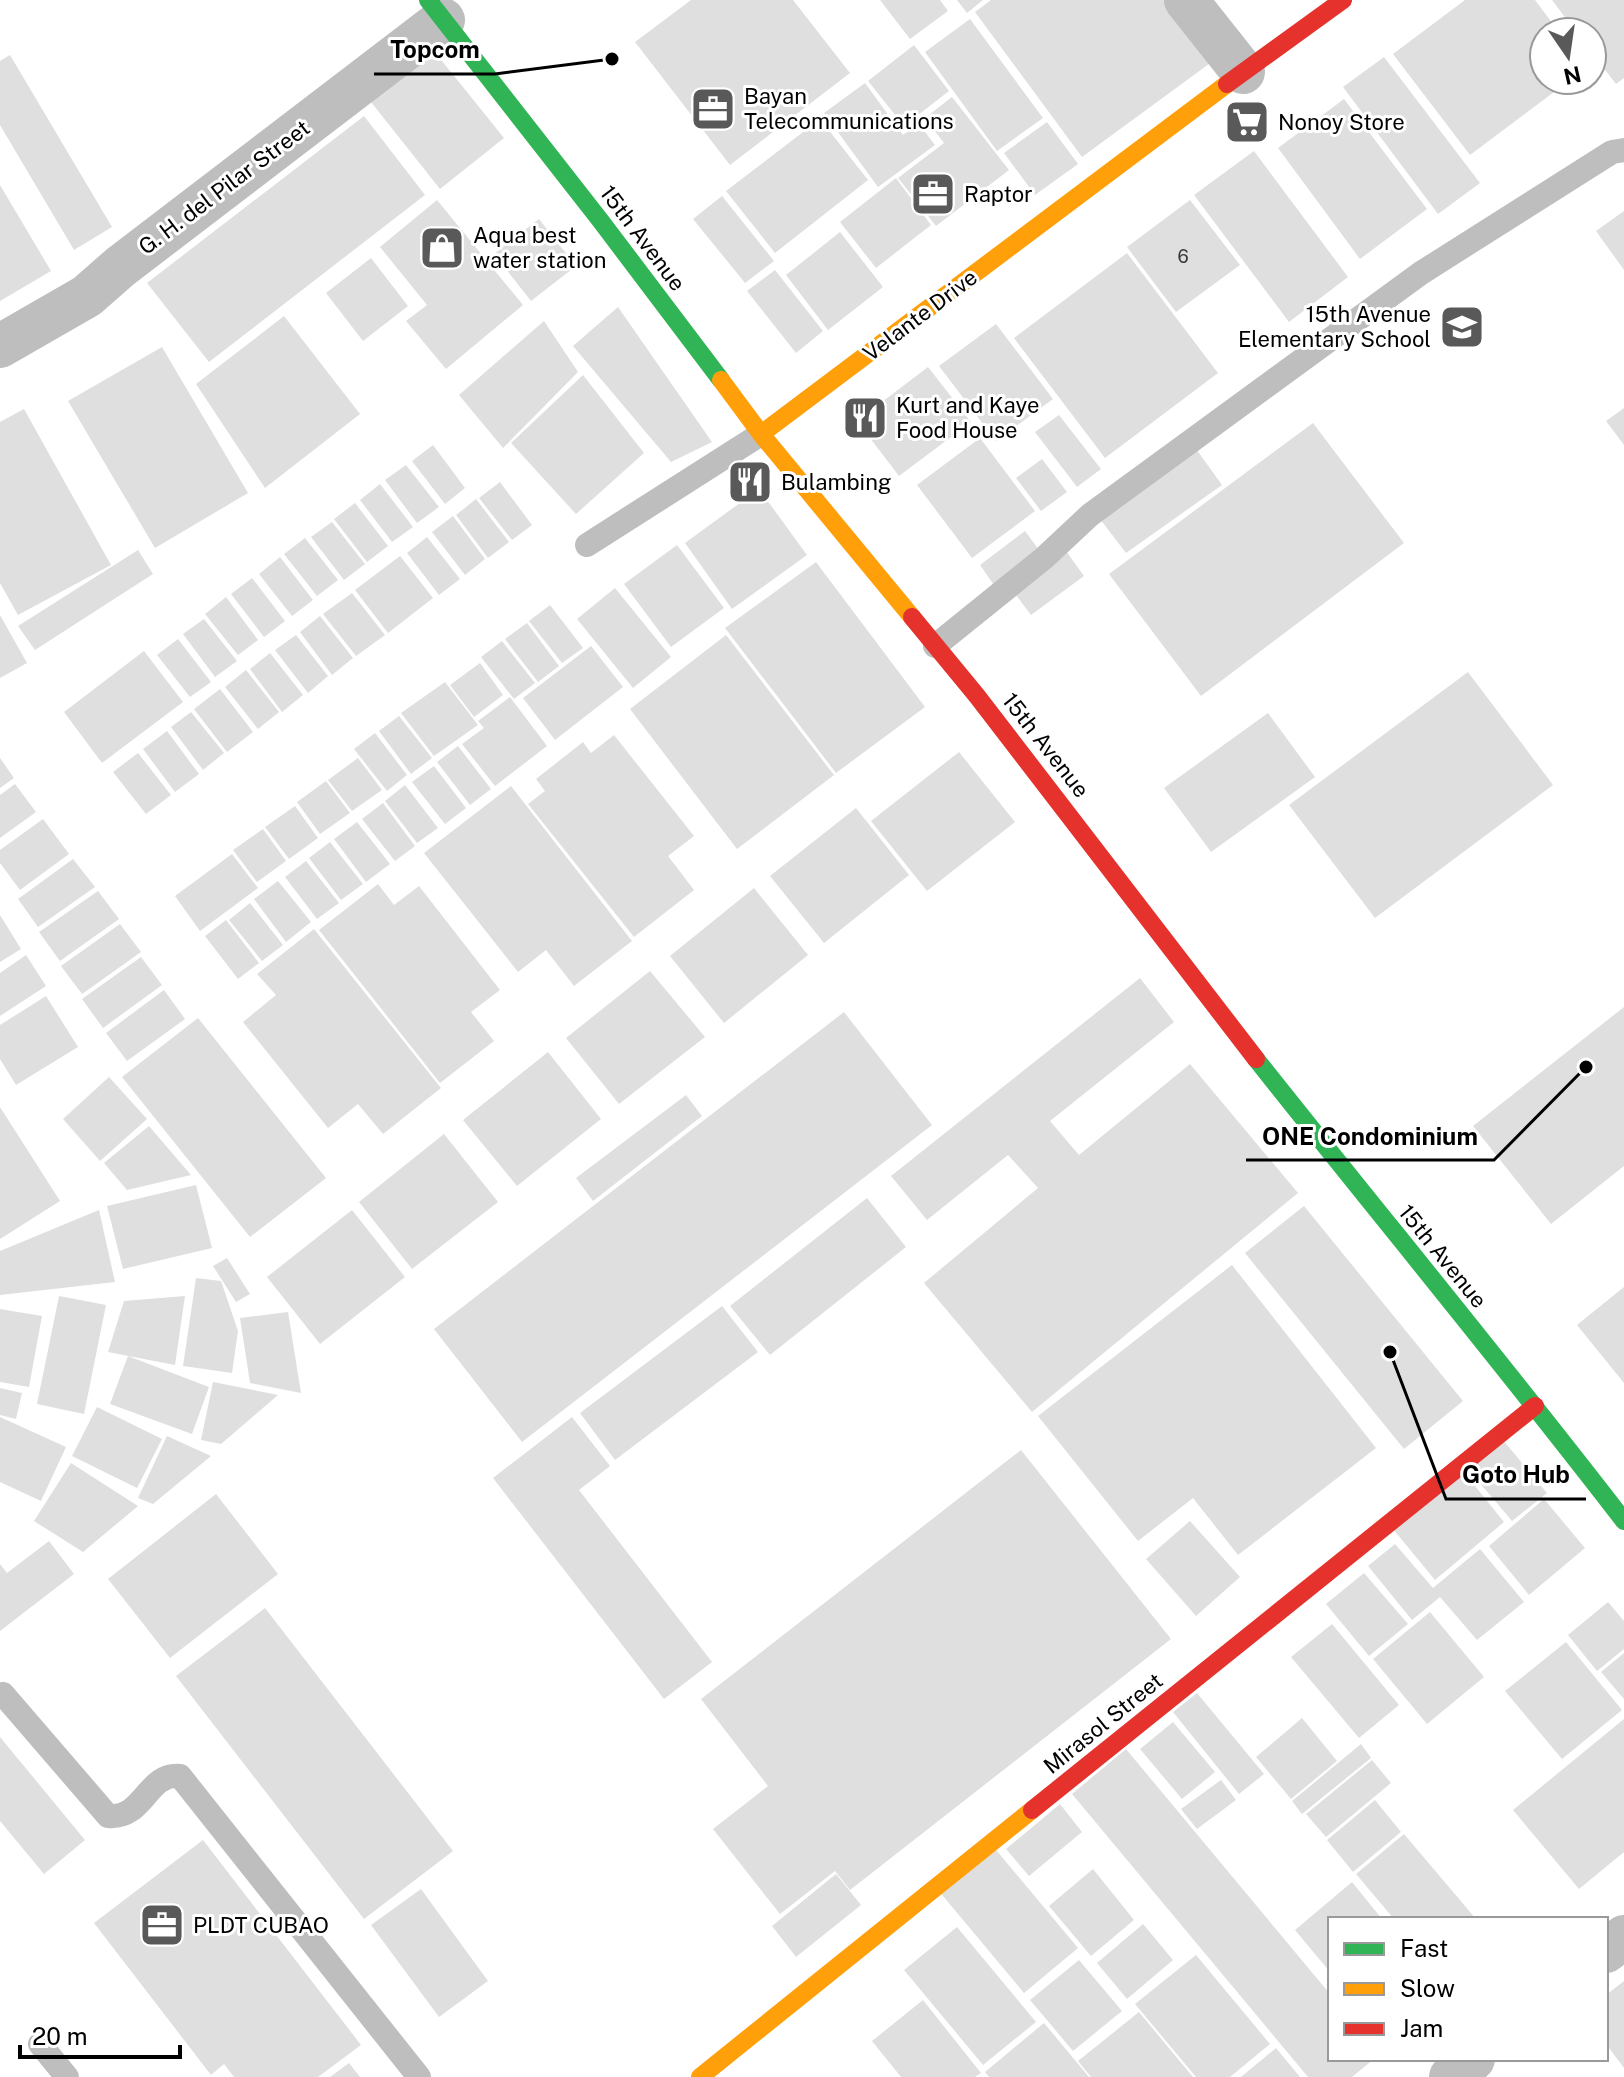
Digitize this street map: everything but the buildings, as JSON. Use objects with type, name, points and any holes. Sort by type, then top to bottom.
[{"type":"main road","name":"Velante Drive","points":[[761,434],[1343,0]]},
{"type":"main road","name":"15th Avenue","points":[[436,10],[600,220],[761,434],[1072,818],[1307,1125],[1624,1521]]},
{"type":"main road","name":"Mirasol Street","points":[[700,2077],[1535,1406]]},
{"type":"street","points":[[1186,0],[1243,72]]},
{"type":"street","name":"G. H. del Pilar Street","points":[[0,346],[87,296],[436,10]]},
{"type":"street","points":[[1608,1949],[1624,1937]]},
{"type":"street","points":[[1451,2077],[1471,2061]]},
{"type":"lane","points":[[935,646],[1044,558],[1090,515],[1408,282],[1612,152],[1624,150]]},
{"type":"lane","name":"Velante Drive","points":[[587,545],[761,434]]},
{"type":"lane","points":[[3,1694],[108,1816],[120,1817],[130,1813],[161,1779],[180,1776],[419,2077]]},
{"type":"lane","points":[[40,2044],[67,2077]]},
{"type":"traffic: fast","points":[[428,0],[721,380]]},
{"type":"traffic: fast","points":[[1256,1059],[1624,1521]]},
{"type":"traffic: slow","points":[[761,434],[1227,84]]},
{"type":"traffic: slow","points":[[721,380],[761,434],[912,617]]},
{"type":"traffic: slow","points":[[700,2077],[1032,1810]]},
{"type":"traffic: jam","points":[[1227,84],[1343,0]]},
{"type":"traffic: jam","points":[[912,617],[977,696],[1256,1059]]},
{"type":"traffic: jam","points":[[1032,1810],[1535,1406]]},
{"type":"place","name":"Topcom","points":[[612,59]]},
{"type":"place","name":"Bayan Telecommunications","points":[[713,109]]},
{"type":"place","name":"Nonoy Store","points":[[1247,122]]},
{"type":"place","name":"Raptor","points":[[933,194]]},
{"type":"place","name":"Aqua best water station","points":[[442,248]]},
{"type":"place","name":"15th Avenue Elementary School","points":[[1462,327]]},
{"type":"place","name":"Kurt and Kaye Food House","points":[[865,418]]},
{"type":"place","name":"Bulambing","points":[[750,482]]},
{"type":"place","name":"ONE Condominium","points":[[1586,1067]]},
{"type":"place","name":"Goto Hub","points":[[1390,1352]]},
{"type":"place","name":"PLDT CUBAO","points":[[162,1925]]}]
